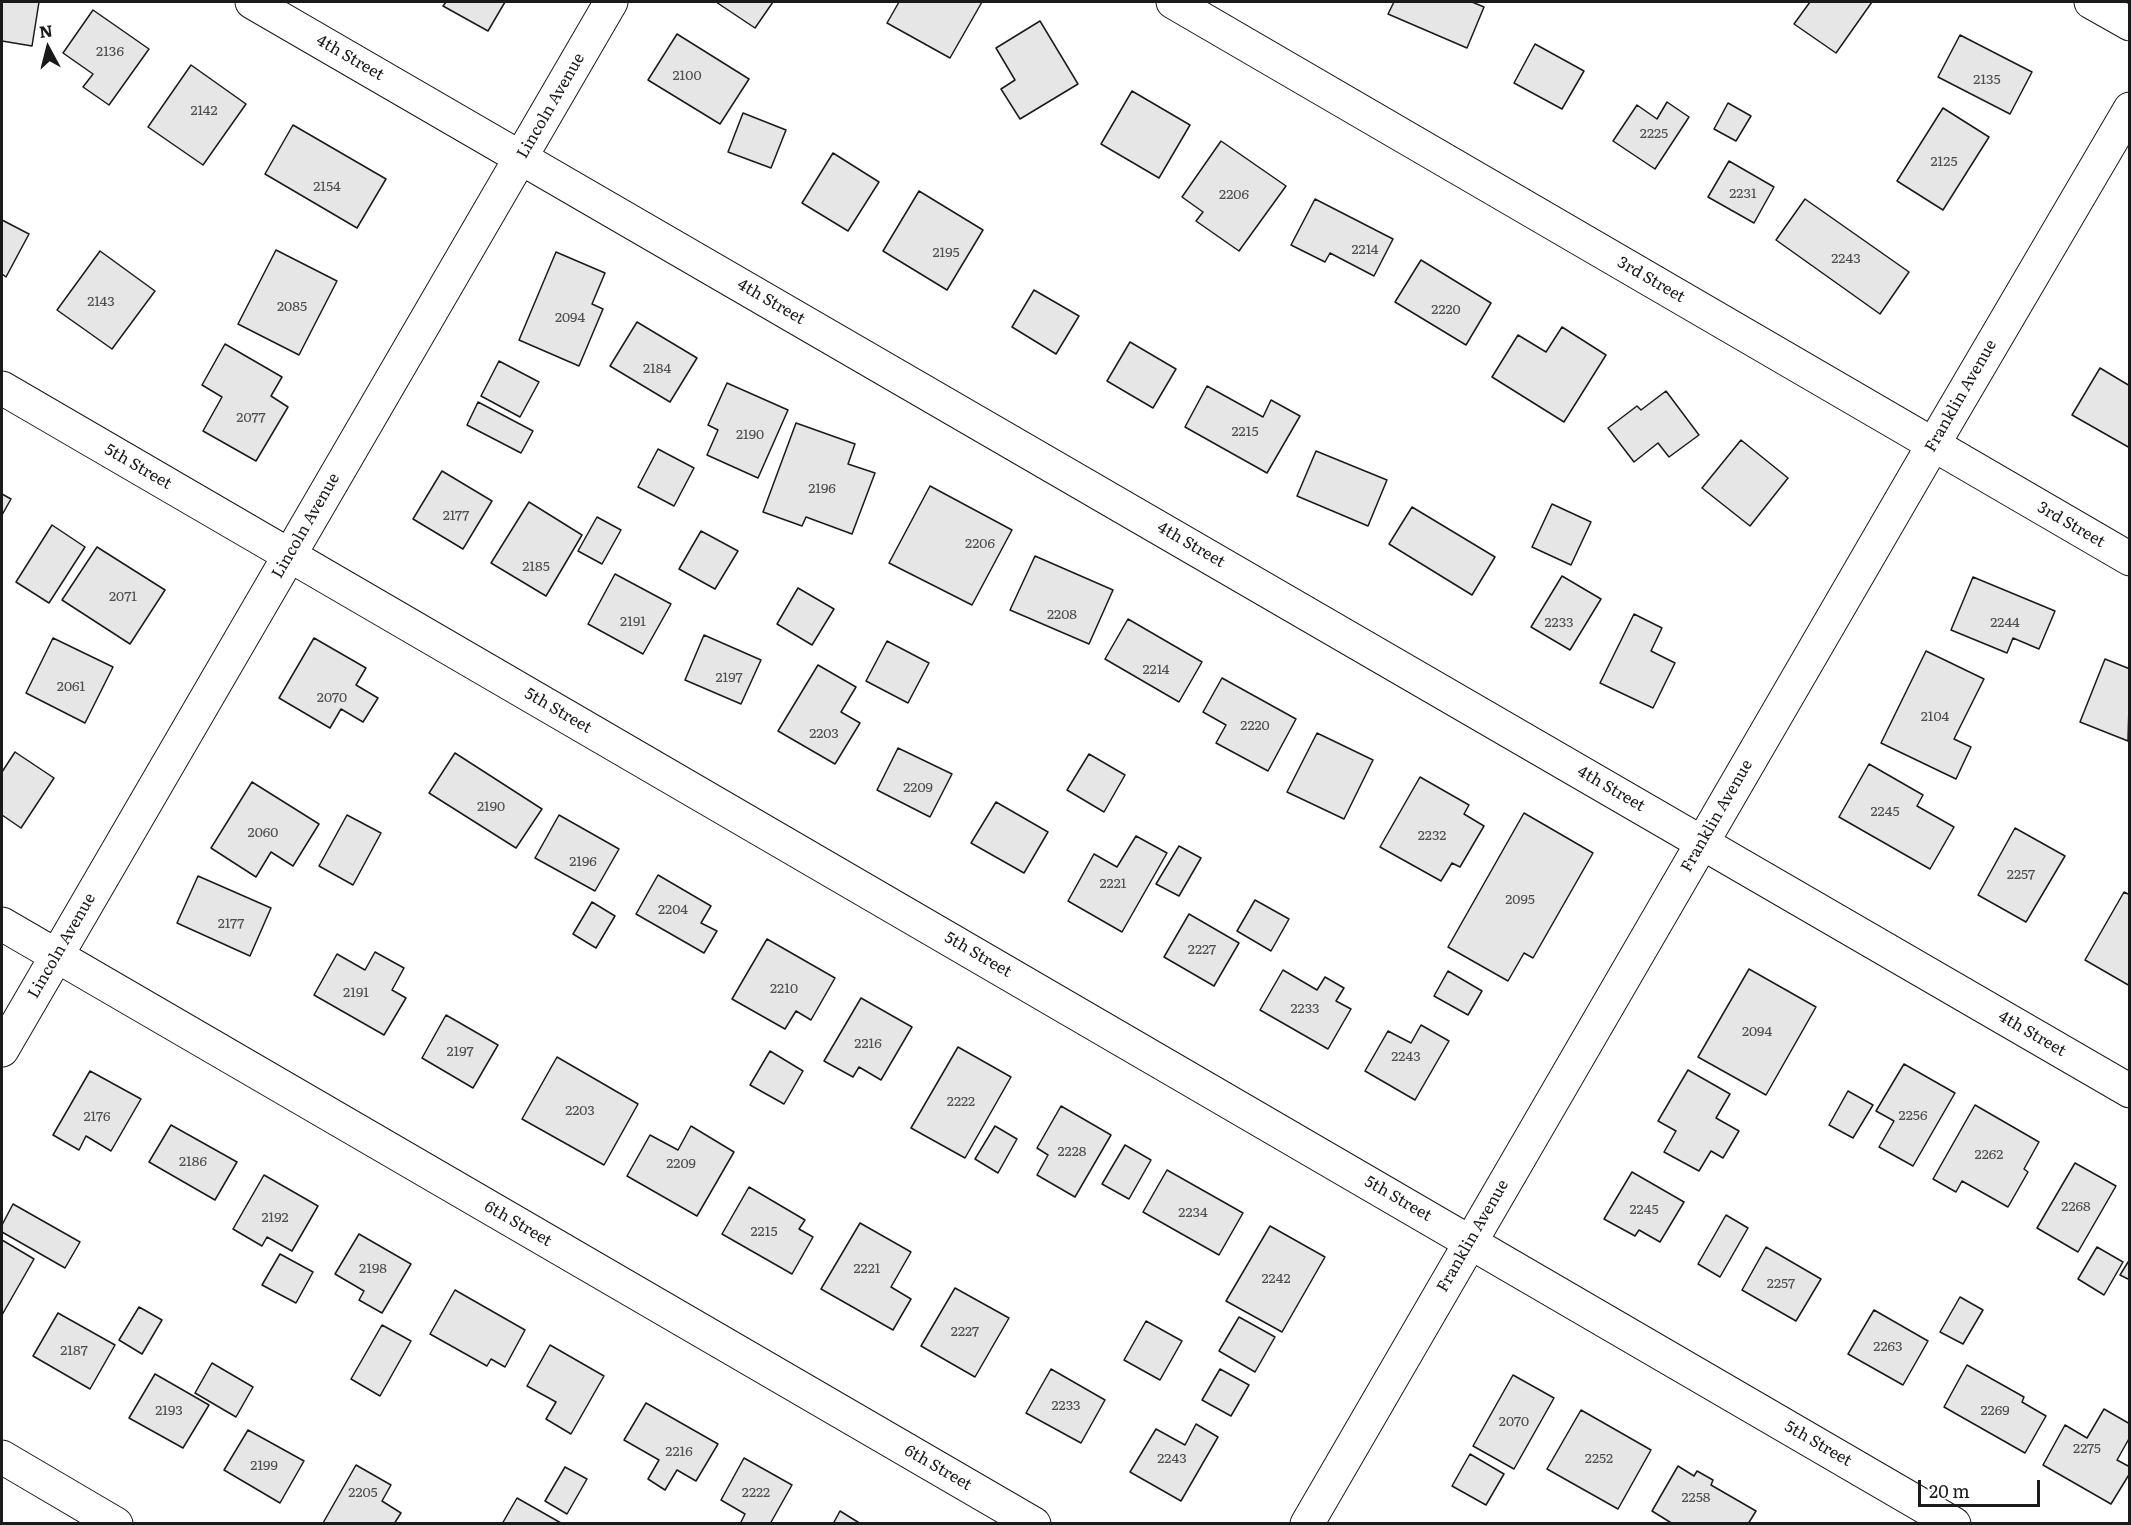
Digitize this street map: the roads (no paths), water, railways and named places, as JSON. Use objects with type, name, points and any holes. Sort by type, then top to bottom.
[{"type":"street","name":"4th Street","points":[[252,2],[2130,1090]]},
{"type":"street","name":"Lincoln Avenue","points":[[2,1050],[611,2]]},
{"type":"street","name":"3rd Street","points":[[1173,2],[2130,559]]},
{"type":"street","points":[[2091,2],[2130,24]]},
{"type":"street","name":"Franklin Avenue","points":[[1307,1524],[2130,109]]},
{"type":"street","name":"5th Street","points":[[2,388],[1954,1524]]},
{"type":"street","name":"6th Street","points":[[2,924],[1034,1524]]},
{"type":"street","points":[[2,1457],[116,1524]]}]
